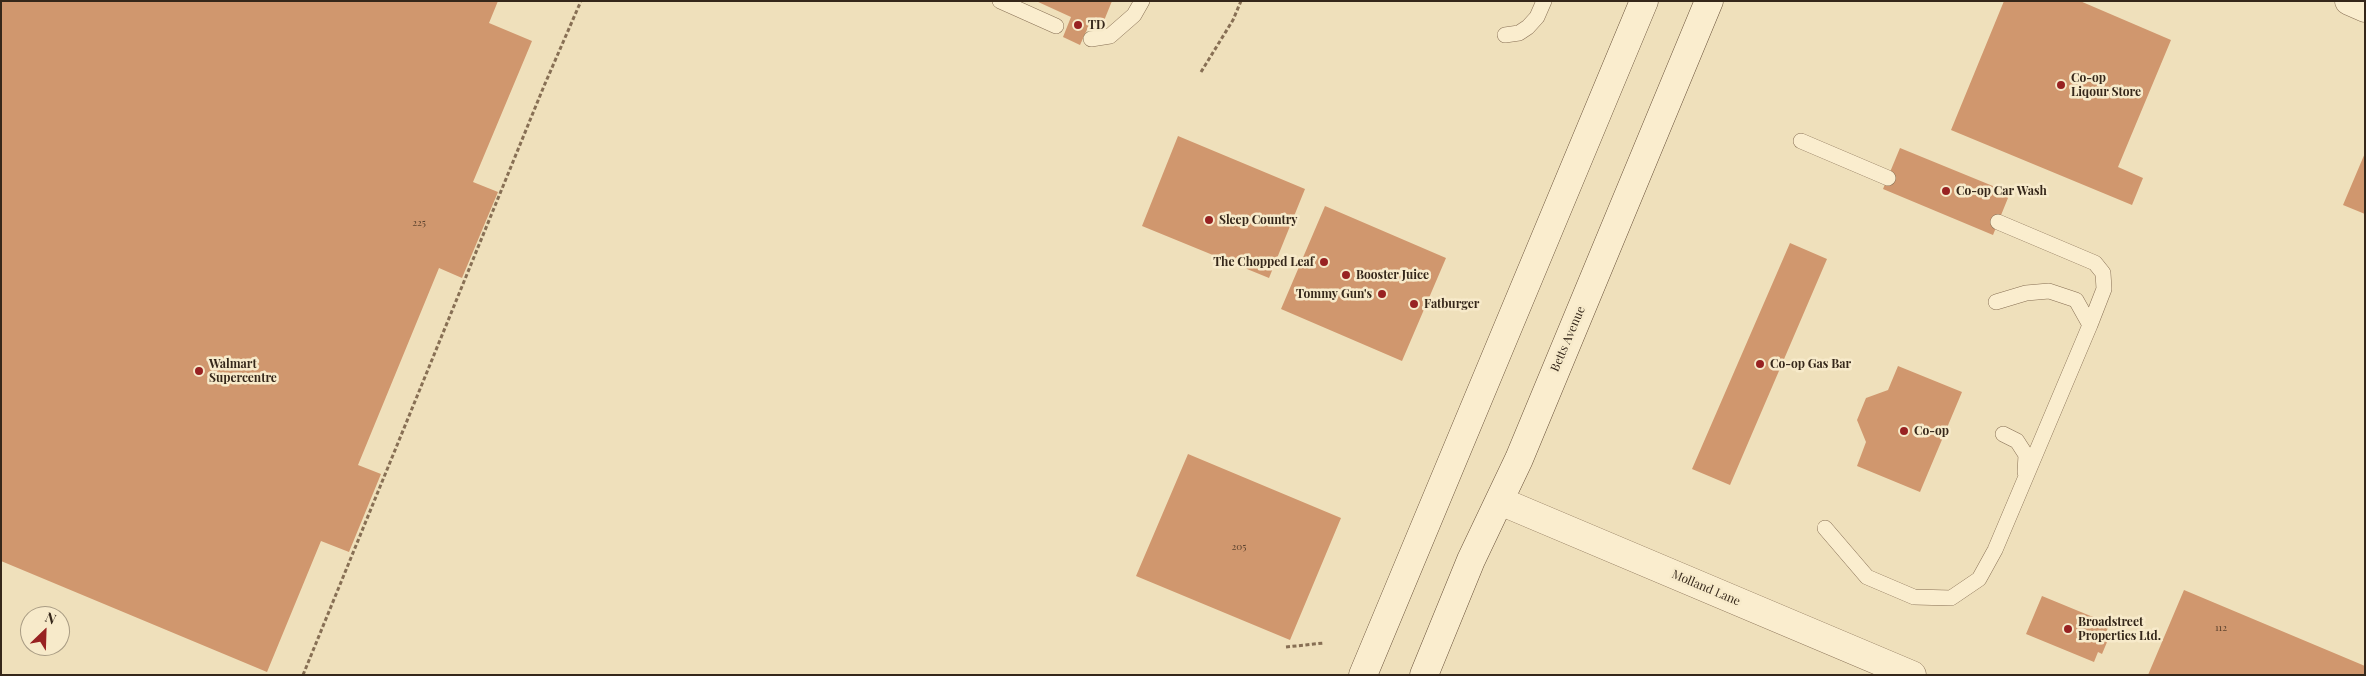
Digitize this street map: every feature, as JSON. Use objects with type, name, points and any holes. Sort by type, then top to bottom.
[{"type":"main road","points":[[1363,675],[1644,1]]},
{"type":"main road","name":"Betts Avenue","points":[[1424,675],[1472,560],[1519,459],[1709,1]]},
{"type":"main road","points":[[2349,1],[2365,8]]},
{"type":"main road","name":"Molland Lane","points":[[1500,501],[1912,675]]},
{"type":"lane","points":[[1000,1],[1056,26]]},
{"type":"lane","points":[[1091,39],[1110,36],[1134,15],[1142,1]]},
{"type":"lane","points":[[1505,35],[1518,33],[1528,27],[1537,17],[1544,1]]},
{"type":"lane","points":[[1801,141],[1888,178]]},
{"type":"lane","points":[[1825,528],[1867,577],[1914,596],[1951,598],[1979,579],[1995,550],[2104,289],[2103,273],[2095,263],[1998,222]]},
{"type":"lane","points":[[1996,302],[2026,293],[2049,290],[2076,300],[2090,325]]},
{"type":"lane","points":[[2003,434],[2017,441],[2026,455],[2024,480]]},
{"type":"path","points":[[303,675],[540,95],[581,1]]},
{"type":"path","points":[[1201,72],[1233,20],[1241,1]]},
{"type":"path","points":[[1286,647],[1324,643]]},
{"type":"building","name":"Walmart Supercentre","points":[[1,1],[498,1],[489,23],[532,41],[473,182],[498,192],[462,278],[439,268],[358,465],[381,474],[349,552],[321,541],[267,672],[1,561]]},
{"type":"building","name":"TD","points":[[1036,1],[1112,1],[1101,28],[1090,23],[1080,45],[1063,37],[1071,17]]},
{"type":"building","name":"Co-op Liqour Store","points":[[2004,1],[2080,1],[2171,40],[2118,167],[2143,178],[2132,205],[1951,130]]},
{"type":"building","points":[[1178,136],[1305,189],[1269,278],[1142,226]]},
{"type":"building","name":"Co-op Car Wash","points":[[1900,148],[2010,193],[1993,235],[1883,189]]},
{"type":"building","points":[[2365,153],[2365,214],[2343,205]]},
{"type":"building","points":[[1325,206],[1446,258],[1402,361],[1281,309]]},
{"type":"building","name":"Co-op Gas Bar","points":[[1790,243],[1827,259],[1730,485],[1692,469]]},
{"type":"building","name":"Co-op","points":[[1898,366],[1962,392],[1920,492],[1857,466],[1866,442],[1857,420],[1866,398],[1888,390]]},
{"type":"building","points":[[1188,454],[1341,518],[1290,640],[1136,576]]},
{"type":"building","points":[[2184,590],[2365,666],[2365,675],[2148,675]]},
{"type":"building","name":"Broadstreet Properties Ltd.","points":[[2042,596],[2110,624],[2105,634],[2110,635],[2102,654],[2098,652],[2094,662],[2026,634]]},
{"type":"place","name":"TD","points":[[1078,25]]},
{"type":"place","name":"Co-op Liqour Store","points":[[2061,85]]},
{"type":"place","name":"Co-op Car Wash","points":[[1946,191]]},
{"type":"place","name":"Sleep Country","points":[[1209,220]]},
{"type":"place","name":"The Chopped Leaf","points":[[1324,262]]},
{"type":"place","name":"Booster Juice","points":[[1346,275]]},
{"type":"place","name":"Tommy Gun's","points":[[1382,294]]},
{"type":"place","name":"Fatburger","points":[[1414,304]]},
{"type":"place","name":"Co-op Gas Bar","points":[[1760,364]]},
{"type":"place","name":"Walmart Supercentre","points":[[199,371]]},
{"type":"place","name":"Co-op","points":[[1904,431]]},
{"type":"place","name":"Broadstreet Properties Ltd.","points":[[2068,629]]}]
